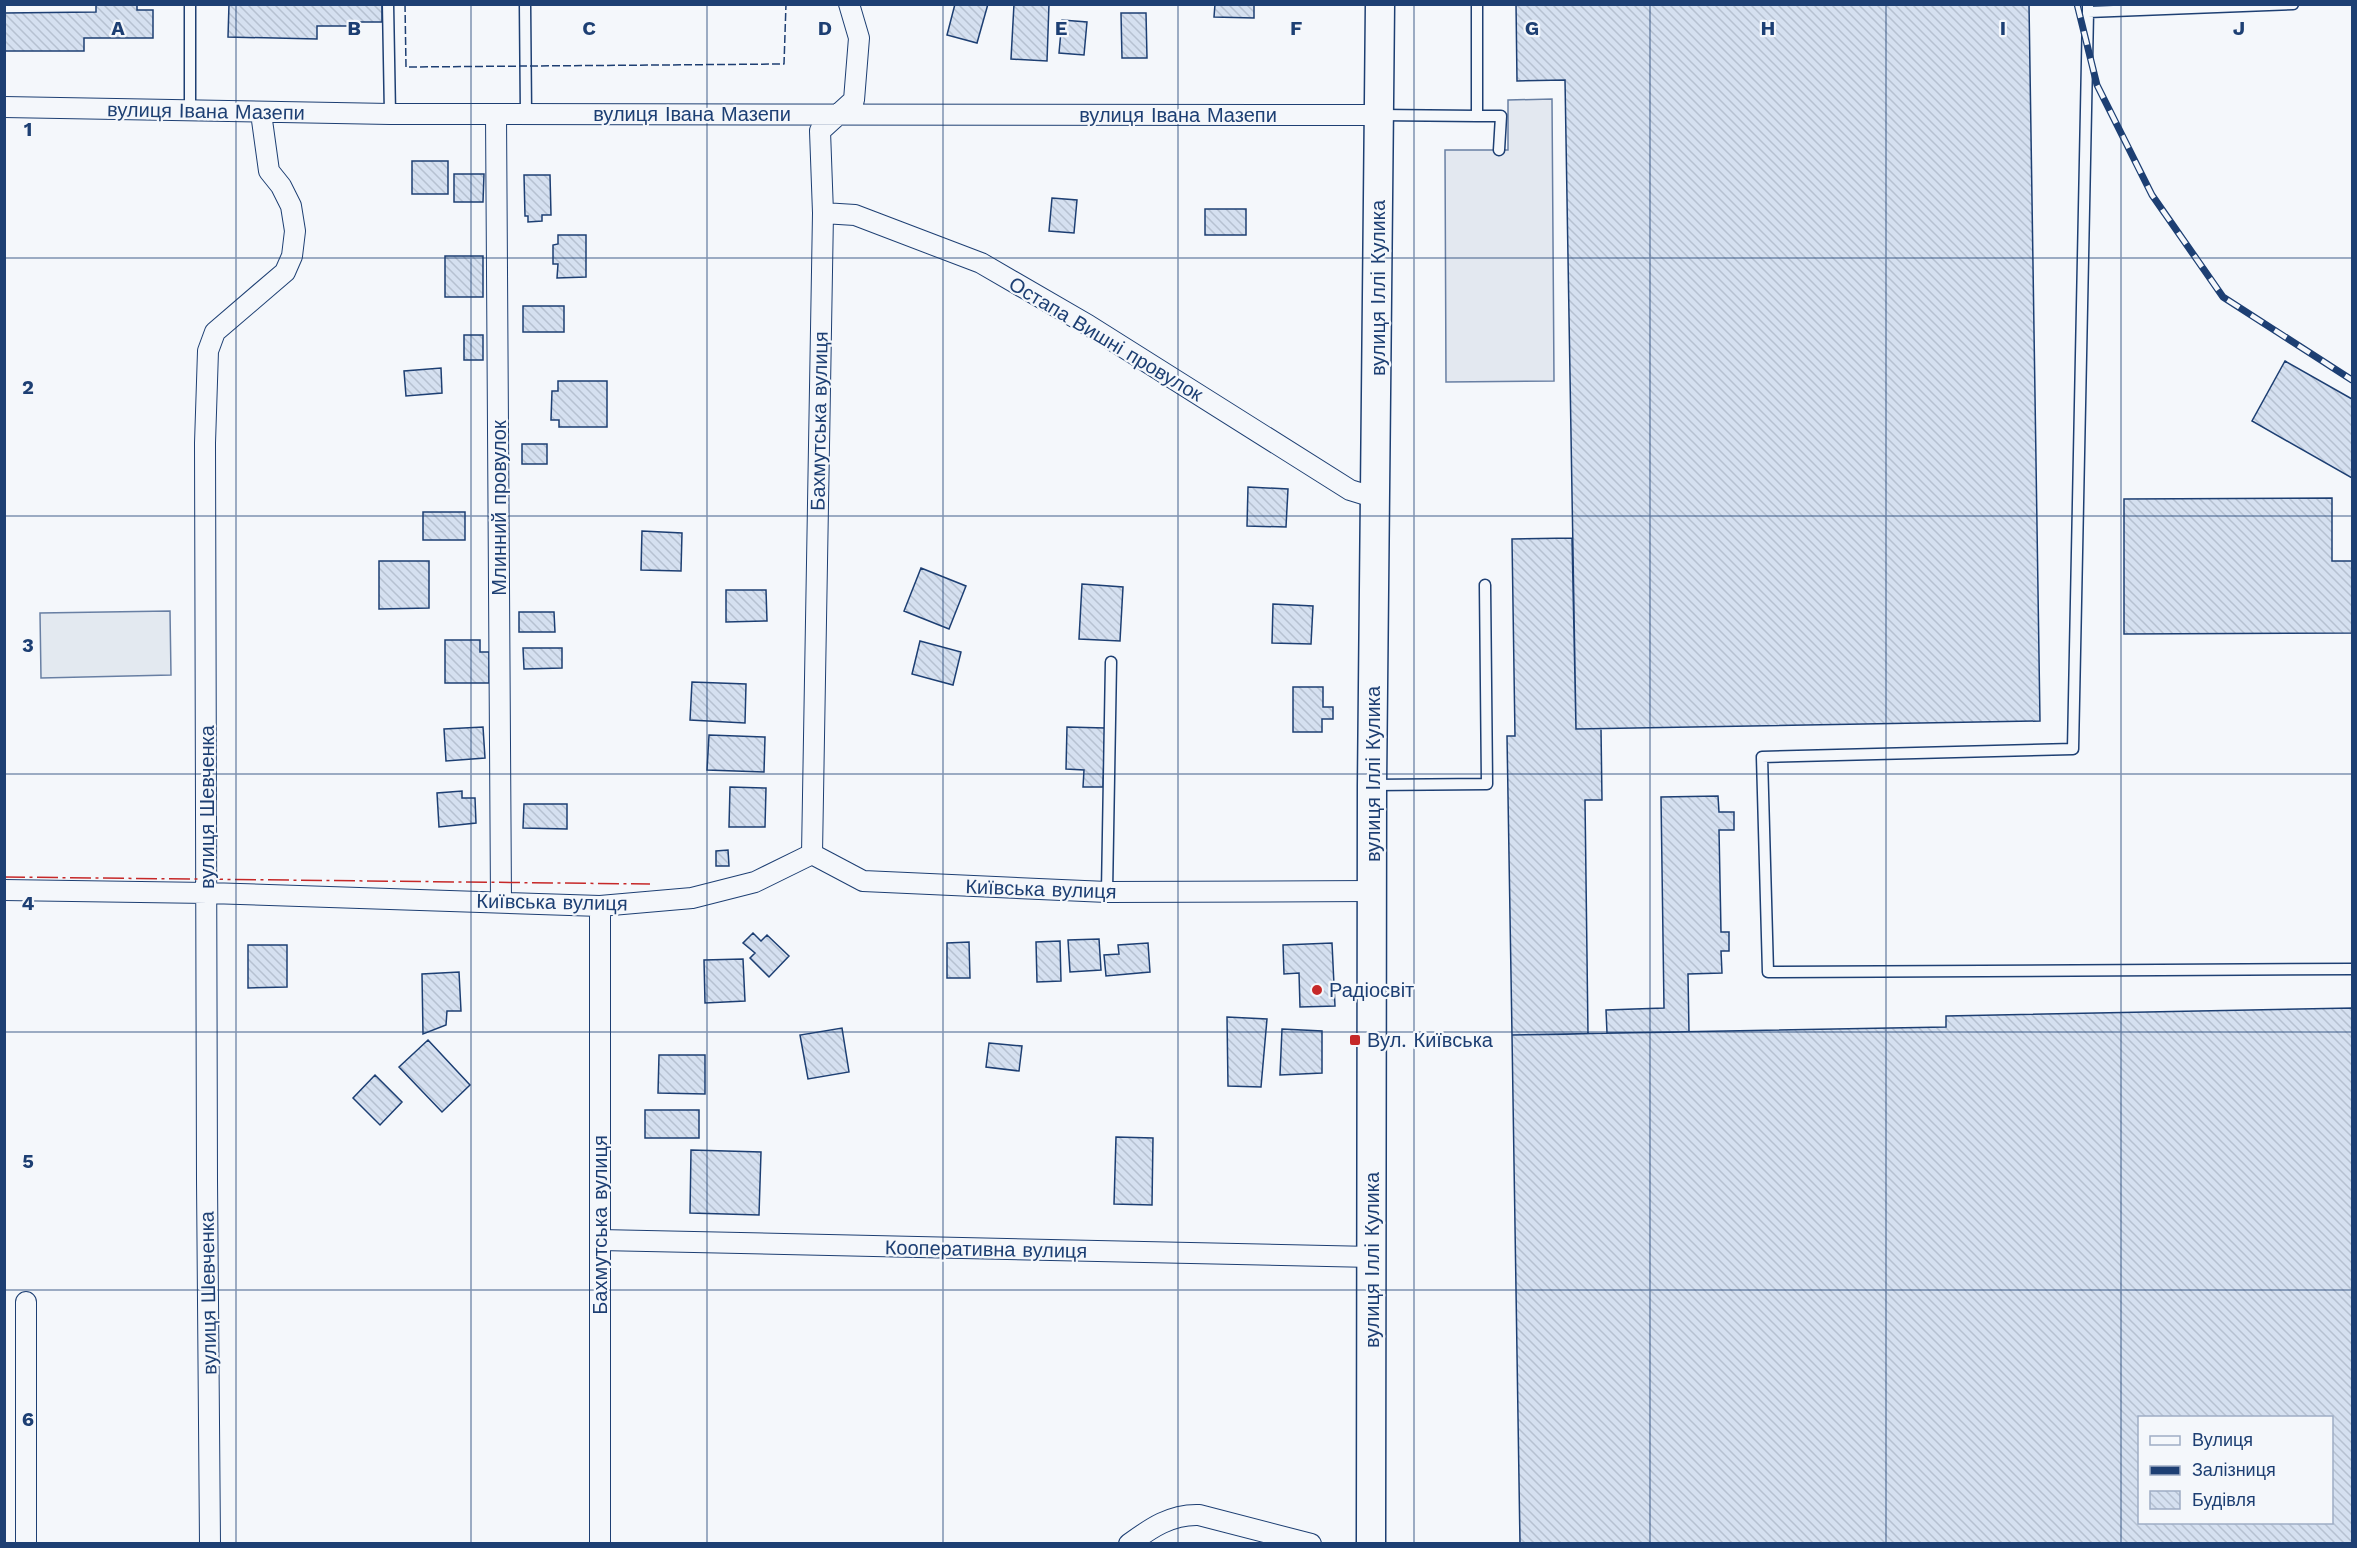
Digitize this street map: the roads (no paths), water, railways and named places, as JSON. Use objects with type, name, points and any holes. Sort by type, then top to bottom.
[{"type":"street","name":"Бахмутська вулиця","points":[[812,854],[823,213],[820,131],[854,100],[860,38],[849,4]]},
{"type":"street","name":"вулиця Іллі Кулика","points":[[1371,1544],[1372,785],[1380,4]]},
{"type":"street","name":"вулиця Івана Мазепи","points":[[4,107],[390,114],[1379,115]]},
{"type":"street","name":"вулиця Шевченка","points":[[210,1544],[205,443],[208,351],[215,332],[285,272],[292,256],[295,231],[291,206],[281,186],[269,171],[261,113]]},
{"type":"street","name":"Млинний провулок","points":[[496,114],[501,901]]},
{"type":"street","name":"Остапа Вишні провулок","points":[[823,213],[855,214],[981,263],[1088,325],[1350,490],[1376,498]]},
{"type":"street","name":"Київська вулиця","points":[[4,890],[208,893],[600,906],[692,898],[755,882],[812,854],[863,881],[1107,892],[1372,891]]},
{"type":"street","name":"Бахмутська вулиця","points":[[600,906],[600,1544]]},
{"type":"street","name":"Кооперативна вулиця","points":[[600,1240],[1372,1257]]},
{"type":"street","points":[[26,1302],[26,1544]]},
{"type":"street","points":[[1129,1544],[1169,1518],[1185,1514],[1199,1515],[1311,1544]]},
{"type":"lane","points":[[190,4],[190,111]]},
{"type":"lane","points":[[388,4],[390,114]]},
{"type":"lane","points":[[525,4],[526,114]]},
{"type":"lane","points":[[1477,4],[1477,116]]},
{"type":"lane","points":[[2293,4],[2088,8],[2073,749],[1762,757],[1768,972],[2352,969]]},
{"type":"lane","points":[[1379,115],[1501,116],[1500,150]]},
{"type":"lane","points":[[1372,785],[1487,784],[1485,585]]},
{"type":"lane","points":[[1107,892],[1111,662]]},
{"type":"railway","points":[[2077,4],[2097,85],[2152,195],[2223,297],[2352,380]]},
{"type":"place","name":"Радіосвіт","points":[[1317,990]]},
{"type":"place","name":"Вул. Київська","points":[[1355,1040]]}]
